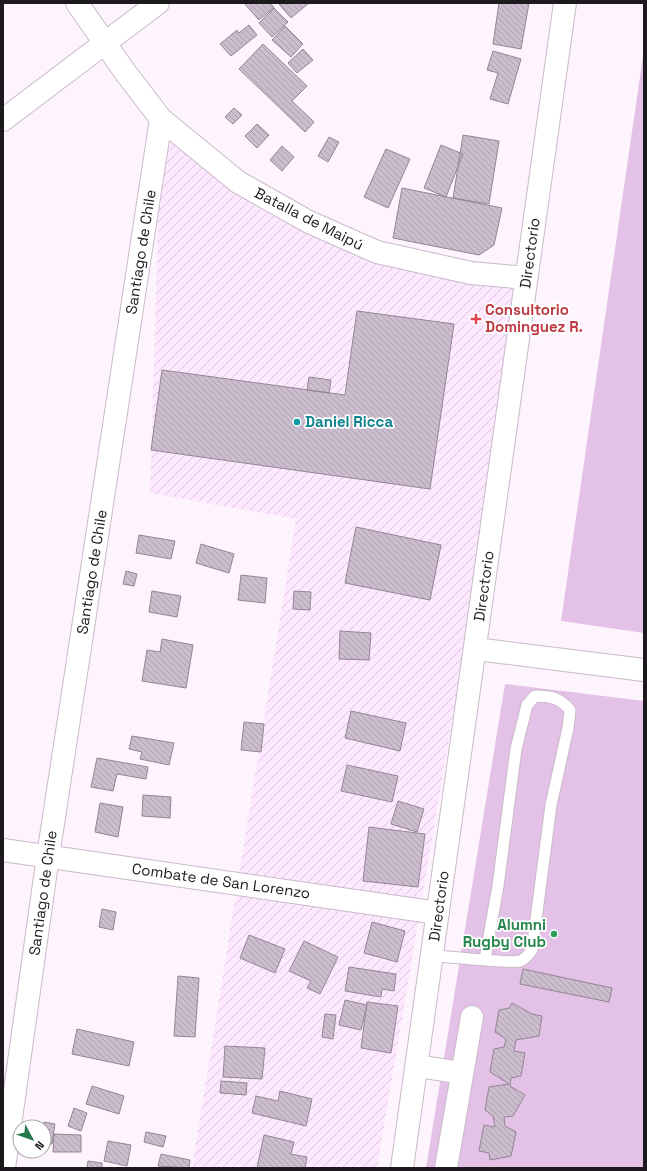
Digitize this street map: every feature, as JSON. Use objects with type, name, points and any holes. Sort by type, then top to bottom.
[{"type":"street","points":[[77,3],[161,119]]},
{"type":"street","points":[[3,120],[158,3]]},
{"type":"street","name":"Directorio","points":[[402,1168],[476,649],[526,278],[566,3]]},
{"type":"street","name":"Batalla de Maipú","points":[[161,119],[238,182],[309,222],[360,246],[414,262],[471,273],[526,278]]},
{"type":"street","name":"Santiago de Chile","points":[[4,1168],[48,856],[161,119]]},
{"type":"street","points":[[476,649],[644,670]]},
{"type":"street","name":"Combate de San Lorenzo","points":[[3,850],[438,912]]},
{"type":"street","points":[[446,1168],[472,1017]]},
{"type":"street","points":[[417,1066],[462,1073]]},
{"type":"lane","points":[[432,956],[519,962],[526,958],[532,950],[551,805],[568,728],[570,710],[563,702],[550,696],[535,696],[527,705],[516,749],[498,886],[485,959]]},
{"type":"shaded area","points":[[644,49],[644,633],[561,621]]},
{"type":"shaded area","points":[[161,119],[199,150],[360,246],[526,278],[377,1168],[192,1168],[296,519],[150,493]]},
{"type":"shaded area","name":"Alumni Rugby Club","points":[[505,684],[644,701],[644,1168],[426,1168]]},
{"type":"building","points":[[244,3],[270,3],[274,7],[259,20]]},
{"type":"building","points":[[278,3],[309,3],[291,18]]},
{"type":"building","points":[[499,3],[529,3],[521,49],[493,44]]},
{"type":"building","points":[[274,8],[288,22],[272,37],[259,23]]},
{"type":"building","points":[[249,25],[257,35],[231,56],[220,44],[237,30],[239,33]]},
{"type":"building","points":[[285,26],[303,44],[291,57],[272,40]]},
{"type":"building","points":[[263,44],[307,86],[292,101],[314,122],[305,132],[239,69]]},
{"type":"building","points":[[303,49],[313,60],[297,73],[288,63]]},
{"type":"building","points":[[493,51],[521,59],[508,104],[490,99],[498,73],[487,70]]},
{"type":"building","points":[[234,108],[242,115],[233,124],[225,117]]},
{"type":"building","points":[[257,124],[269,135],[257,148],[245,136]]},
{"type":"building","points":[[463,135],[499,141],[489,204],[453,198]]},
{"type":"building","points":[[329,137],[339,142],[328,162],[318,156]]},
{"type":"building","points":[[441,145],[463,154],[446,197],[424,188]]},
{"type":"building","points":[[282,146],[294,157],[282,171],[270,160]]},
{"type":"building","points":[[386,149],[410,159],[388,208],[364,197]]},
{"type":"building","points":[[402,188],[502,208],[494,245],[479,255],[393,238]]},
{"type":"building","name":"Daniel Ricca","points":[[357,311],[454,324],[430,489],[151,450],[162,370],[345,395]]},
{"type":"building","points":[[309,377],[331,380],[329,393],[307,390]]},
{"type":"building","points":[[356,527],[441,545],[430,600],[345,583]]},
{"type":"building","points":[[139,535],[175,541],[171,559],[136,553]]},
{"type":"building","points":[[201,544],[234,554],[229,573],[196,563]]},
{"type":"building","points":[[126,571],[137,574],[134,586],[123,584]]},
{"type":"building","points":[[241,575],[267,578],[265,603],[238,600]]},
{"type":"building","points":[[152,591],[181,596],[177,617],[149,612]]},
{"type":"building","points":[[294,591],[311,592],[310,610],[293,609]]},
{"type":"building","points":[[340,631],[371,633],[369,660],[339,659]]},
{"type":"building","points":[[162,639],[193,645],[186,688],[142,681],[147,650],[160,652]]},
{"type":"building","points":[[351,711],[406,723],[400,751],[345,738]]},
{"type":"building","points":[[244,722],[264,724],[261,752],[241,750]]},
{"type":"building","points":[[132,736],[174,743],[169,765],[140,759],[142,752],[129,749]]},
{"type":"building","points":[[97,758],[148,767],[146,779],[117,774],[113,791],[91,787]]},
{"type":"building","points":[[347,765],[398,776],[392,802],[341,791]]},
{"type":"building","points":[[143,795],[171,797],[170,818],[142,816]]},
{"type":"building","points":[[398,801],[424,809],[417,832],[391,824]]},
{"type":"building","points":[[100,803],[123,807],[118,837],[95,832]]},
{"type":"building","points":[[369,827],[425,834],[418,887],[363,881]]},
{"type":"building","points":[[102,909],[116,912],[113,930],[99,927]]},
{"type":"building","points":[[372,922],[405,931],[397,962],[364,953]]},
{"type":"building","points":[[249,935],[285,949],[275,973],[240,958]]},
{"type":"building","points":[[304,941],[338,957],[320,994],[307,988],[311,981],[289,971]]},
{"type":"building","points":[[349,967],[396,974],[394,991],[382,989],[381,997],[345,991]]},
{"type":"building","points":[[523,969],[612,988],[609,1002],[520,984]]},
{"type":"building","points":[[178,976],[199,978],[195,1037],[174,1036]]},
{"type":"building","points":[[345,1000],[367,1005],[361,1030],[339,1025]]},
{"type":"building","points":[[367,1002],[398,1006],[391,1053],[361,1048]]},
{"type":"building","points":[[512,1003],[532,1014],[542,1016],[539,1036],[516,1040],[514,1051],[525,1053],[521,1076],[511,1078],[510,1086],[525,1095],[513,1116],[504,1117],[505,1126],[516,1132],[511,1156],[490,1160],[489,1153],[479,1151],[484,1125],[495,1127],[493,1116],[485,1110],[489,1087],[509,1084],[490,1072],[494,1049],[504,1047],[506,1039],[495,1032],[499,1010],[509,1008]]},
{"type":"building","points":[[325,1014],[336,1015],[333,1039],[322,1037]]},
{"type":"building","points":[[77,1029],[134,1042],[129,1066],[72,1054]]},
{"type":"building","points":[[225,1046],[265,1048],[262,1079],[223,1077]]},
{"type":"building","points":[[221,1081],[247,1083],[246,1095],[220,1093]]},
{"type":"building","points":[[92,1086],[124,1096],[119,1114],[86,1104]]},
{"type":"building","points":[[280,1091],[312,1099],[306,1126],[252,1113],[256,1096],[278,1101]]},
{"type":"building","points":[[74,1108],[87,1113],[81,1131],[68,1126]]},
{"type":"building","points":[[52,1123],[55,1124],[52,1144]]},
{"type":"building","points":[[146,1132],[166,1136],[163,1147],[144,1142]]},
{"type":"building","points":[[54,1134],[81,1135],[81,1152],[53,1152]]},
{"type":"building","points":[[264,1135],[294,1142],[291,1154],[307,1157],[305,1168],[257,1168]]},
{"type":"building","points":[[108,1141],[131,1145],[127,1166],[104,1161]]},
{"type":"building","points":[[161,1154],[190,1160],[189,1168],[158,1166]]},
{"type":"building","points":[[88,1161],[102,1163],[102,1168],[87,1168]]},
{"type":"place","name":"Consultorio Dominguez R.","points":[[476,319]]},
{"type":"place","name":"Daniel Ricca","points":[[297,422]]},
{"type":"place","name":"Alumni Rugby Club","points":[[554,934]]}]
